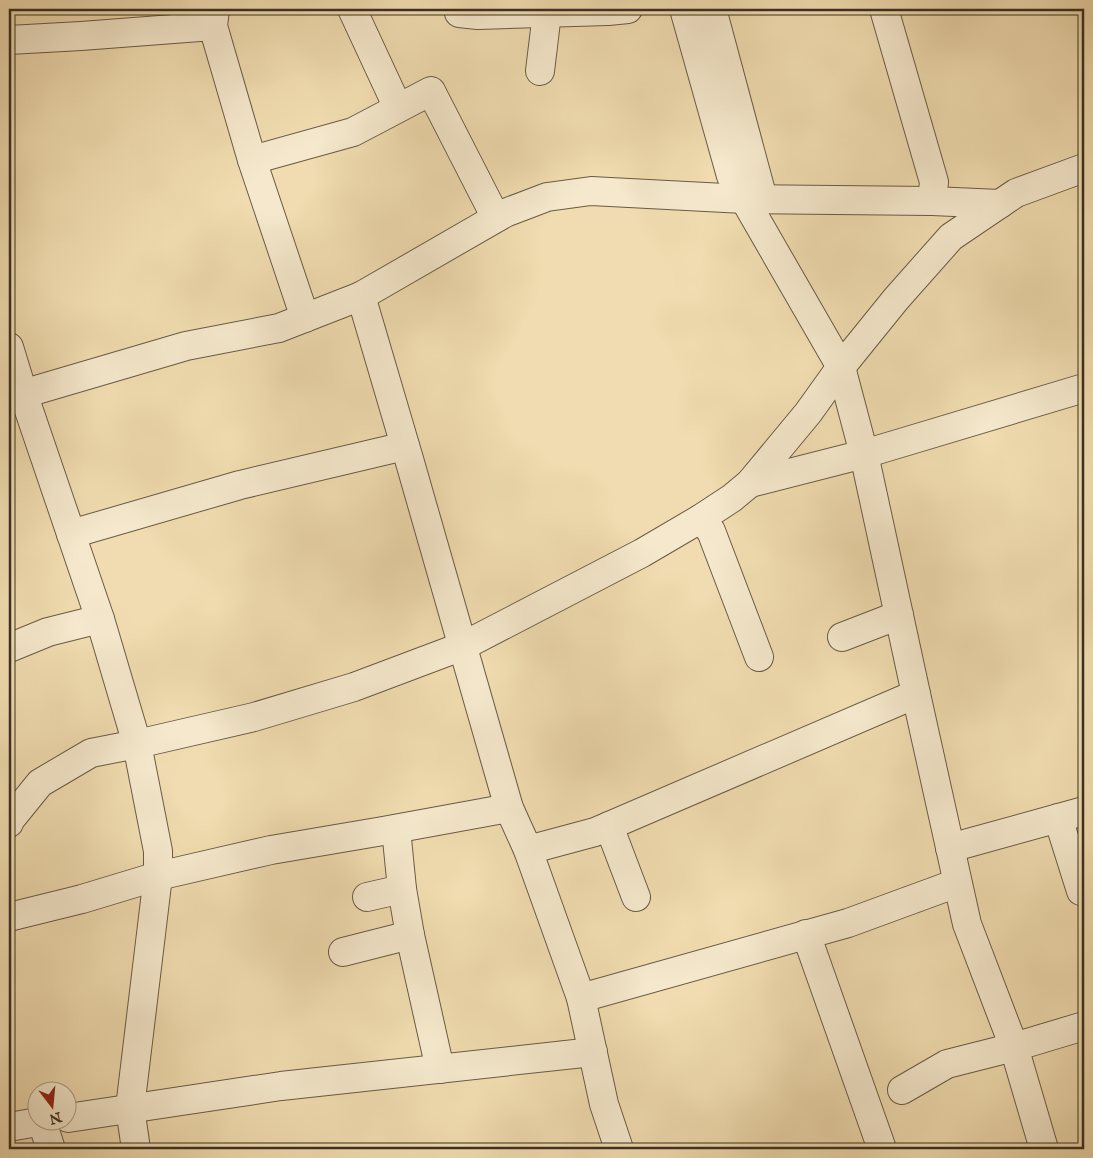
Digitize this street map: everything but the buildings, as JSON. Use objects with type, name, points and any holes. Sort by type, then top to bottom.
[{"type":"street","points":[[352,9],[398,108]]},
{"type":"street","points":[[458,9],[459,13],[478,15],[628,9]]},
{"type":"street","points":[[684,9],[731,176],[754,199]]},
{"type":"street","points":[[712,9],[754,199],[840,367],[864,454],[967,924],[1014,1047],[1044,1149]]},
{"type":"street","points":[[884,9],[934,182],[932,202]]},
{"type":"street","points":[[540,71],[547,13]]},
{"type":"street","points":[[9,40],[81,36],[214,17],[252,160],[305,318]]},
{"type":"street","points":[[252,160],[353,132],[430,91],[496,218]]},
{"type":"street","points":[[9,822],[40,783],[91,753],[272,712],[354,687],[463,646],[642,554],[700,519],[732,498],[750,483],[808,413],[840,367],[896,299],[951,237],[1016,193],[1084,168]]},
{"type":"street","points":[[16,395],[186,346],[278,328],[305,318],[361,296],[505,213],[547,197],[591,191],[754,199],[1000,204]]},
{"type":"street","points":[[361,296],[509,808],[528,850],[581,998],[604,1104],[619,1149]]},
{"type":"street","points":[[9,347],[16,395],[71,534],[100,619],[137,744],[158,851],[158,876],[130,1108],[136,1149]]},
{"type":"street","points":[[750,483],[864,454],[1084,388]]},
{"type":"street","points":[[71,534],[240,485],[405,446]]},
{"type":"street","points":[[700,519],[711,531],[759,657]]},
{"type":"street","points":[[842,638],[899,615]]},
{"type":"street","points":[[9,648],[48,632],[100,619]]},
{"type":"street","points":[[528,850],[595,832],[916,694]]},
{"type":"street","points":[[9,917],[158,876],[271,850],[509,808]]},
{"type":"street","points":[[950,848],[1084,811]]},
{"type":"street","points":[[1058,818],[1080,891]]},
{"type":"street","points":[[609,826],[636,897]]},
{"type":"street","points":[[396,829],[402,889],[410,935],[440,1068]]},
{"type":"street","points":[[581,998],[848,923],[957,883]]},
{"type":"street","points":[[367,897],[402,889]]},
{"type":"street","points":[[806,934],[882,1149]]},
{"type":"street","points":[[343,952],[410,935]]},
{"type":"street","points":[[902,1090],[947,1064],[1014,1047],[1084,1026]]},
{"type":"street","points":[[78,1116],[281,1086],[593,1052]]},
{"type":"street","points":[[9,1126],[28,1123]]},
{"type":"street","points":[[50,1149],[52,1130]]}]
